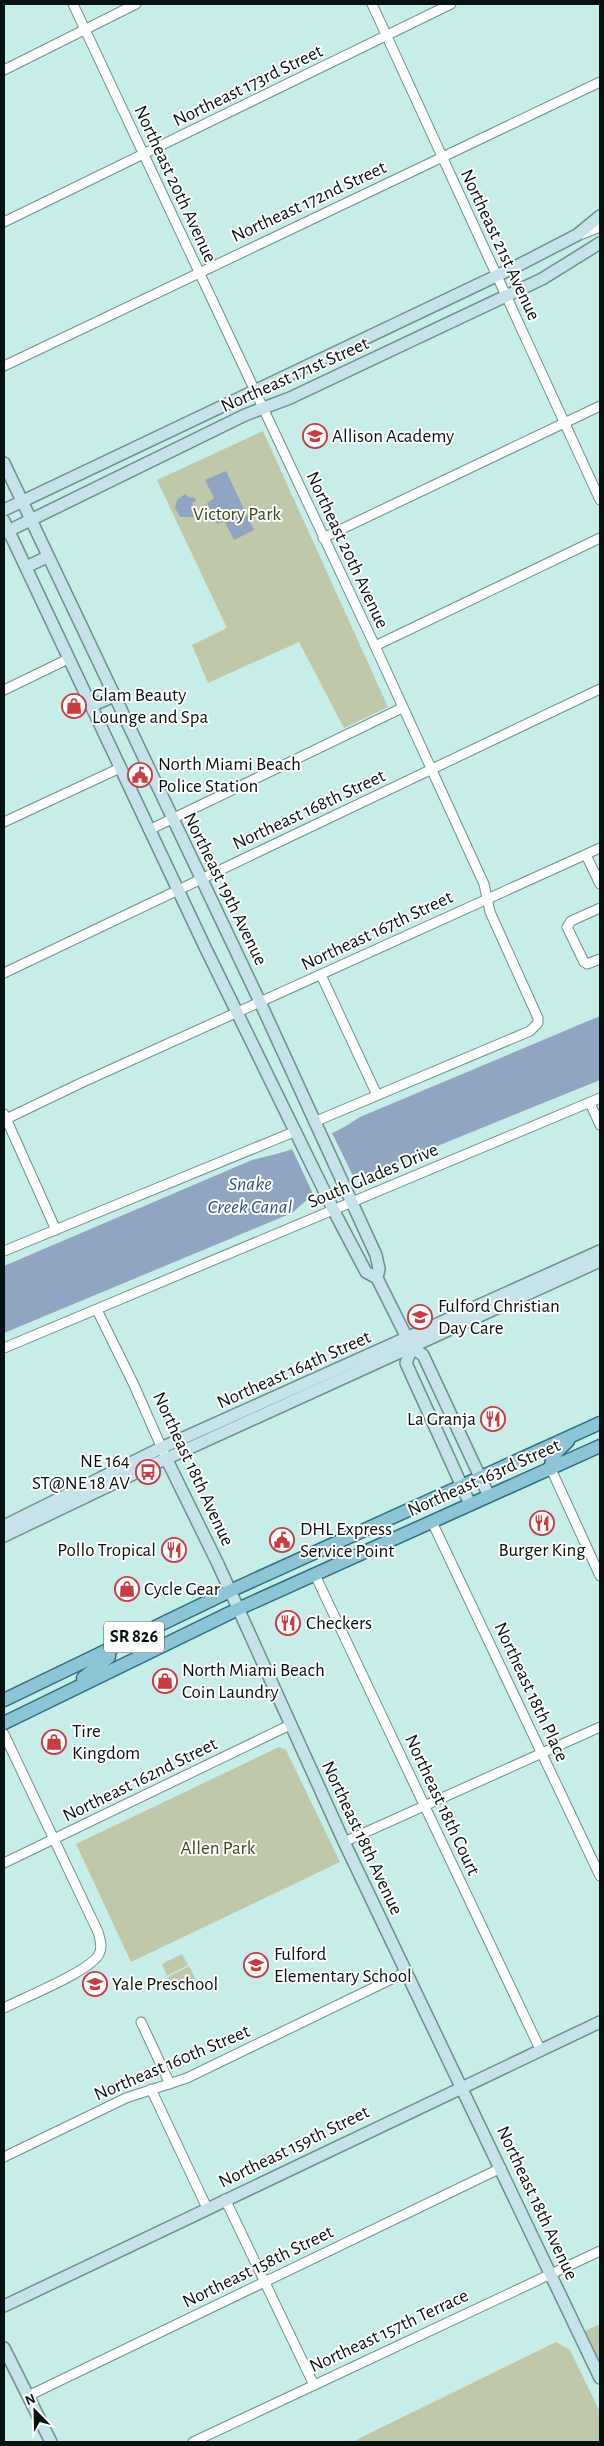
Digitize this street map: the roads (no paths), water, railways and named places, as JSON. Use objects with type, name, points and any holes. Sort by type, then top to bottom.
[{"type":"main road","name":"Northeast 163rd Street","points":[[4,1700],[230,1591],[600,1424]]},
{"type":"main road","points":[[551,1469],[550,1461],[554,1455],[573,1436]]},
{"type":"main road","name":"Northeast 163rd Street","points":[[4,1723],[238,1609],[600,1446]]},
{"type":"main road","points":[[73,1689],[87,1674],[109,1657],[109,1649]]},
{"type":"main road","points":[[4,1710],[20,1692]]},
{"type":"street","name":"Northeast 20th Avenue","points":[[73,4],[142,156],[375,646],[484,884],[486,899],[537,1012],[538,1023],[530,1031],[377,1095]]},
{"type":"street","points":[[4,70],[136,4]]},
{"type":"street","name":"Northeast 21st Avenue","points":[[372,4],[441,158],[507,295],[600,500]]},
{"type":"street","name":"Northeast 173rd Street","points":[[4,222],[451,4]]},
{"type":"street","name":"Northeast 172nd Street","points":[[4,366],[600,82]]},
{"type":"street","name":"Northeast 171st Street","points":[[578,235],[600,216]]},
{"type":"street","name":"Northeast 171st Street","points":[[4,510],[497,276],[578,235],[600,228]]},
{"type":"street","name":"Northeast 171st Street","points":[[5,528],[30,519],[245,415],[340,375],[507,295],[556,270],[599,244]]},
{"type":"street","points":[[323,538],[600,406]]},
{"type":"street","name":"Northeast 19th Avenue","points":[[4,463],[260,1002],[376,1254],[379,1269],[377,1278]]},
{"type":"street","name":"Northeast 19th Avenue","points":[[5,528],[26,567],[90,706],[334,1210],[366,1272],[377,1278],[409,1343],[423,1354],[489,1496]]},
{"type":"street","points":[[375,646],[600,538]]},
{"type":"street","points":[[26,567],[47,557]]},
{"type":"street","points":[[4,690],[68,659]]},
{"type":"street","name":"Northeast 168th Street","points":[[4,973],[600,689]]},
{"type":"street","points":[[90,706],[114,696]]},
{"type":"street","points":[[150,830],[402,708]]},
{"type":"street","points":[[4,822],[120,768]]},
{"type":"street","name":"Northeast 167th Street","points":[[5,1118],[600,848]]},
{"type":"street","points":[[586,855],[600,884]]},
{"type":"street","points":[[600,908],[571,921],[568,927],[584,962],[588,964],[600,959]]},
{"type":"street","points":[[314,1122],[377,1095],[321,975]]},
{"type":"street","name":"South Glades Drive","points":[[4,1348],[600,1098]]},
{"type":"street","points":[[590,1102],[600,1125]]},
{"type":"street","points":[[5,1118],[56,1230]]},
{"type":"street","points":[[4,1251],[296,1130]]},
{"type":"street","name":"Northeast 164th Street","points":[[4,1526],[479,1311],[600,1251]]},
{"type":"street","name":"Northeast 164th Street","points":[[479,1311],[600,1261]]},
{"type":"street","name":"Northeast 18th Avenue","points":[[97,1310],[134,1384],[344,1842],[600,2378]]},
{"type":"street","points":[[409,1343],[406,1363],[470,1504]]},
{"type":"street","name":"Northeast 164th Street","points":[[4,1536],[164,1453]]},
{"type":"street","points":[[551,1469],[600,1576]]},
{"type":"street","name":"Northeast 18th Place","points":[[432,1522],[600,1876]]},
{"type":"street","name":"Northeast 18th Court","points":[[315,1575],[540,2050]]},
{"type":"street","name":"Northeast 162nd Street","points":[[4,1863],[290,1725]]},
{"type":"street","points":[[344,1842],[600,1727]]},
{"type":"street","points":[[4,1734],[98,1932],[102,1948],[99,1955],[88,1967],[4,2008]]},
{"type":"street","name":"Northeast 160th Street","points":[[4,2158],[126,2098],[187,2078],[406,1972]]},
{"type":"street","points":[[141,2022],[170,2084]]},
{"type":"street","name":"Northeast 159th Street","points":[[4,2306],[462,2086],[600,2022]]},
{"type":"street","points":[[151,2089],[207,2208]]},
{"type":"street","name":"Northeast 158th Street","points":[[28,2396],[501,2168]]},
{"type":"street","points":[[225,2200],[314,2385]]},
{"type":"street","name":"Northeast 157th Terrace","points":[[193,2442],[600,2251]]},
{"type":"street","points":[[4,2348],[49,2442]]},
{"type":"water","points":[[226,471],[254,530],[234,540],[225,522],[217,524],[207,503],[214,498],[205,480]]},
{"type":"water","points":[[185,494],[190,498],[194,497],[196,501],[192,503],[196,514],[194,517],[180,517],[175,508],[177,500]]},
{"type":"water","name":"Snake Creek Canal","points":[[600,1016],[600,1080],[309,1198],[292,1213],[4,1333],[4,1266],[252,1160],[295,1149],[334,1132],[360,1117]]},
{"type":"place","name":"Allison Academy","points":[[315,436]]},
{"type":"place","name":"Glam Beauty Lounge and Spa","points":[[74,706]]},
{"type":"place","name":"North Miami Beach Police Station","points":[[140,775]]},
{"type":"place","name":"Fulford Christian Day Care","points":[[420,1317]]},
{"type":"place","name":"La Granja","points":[[493,1419]]},
{"type":"place","name":"NE 164 ST@NE 18 AV","points":[[148,1472]]},
{"type":"place","name":"Burger King","points":[[542,1523]]},
{"type":"place","name":"DHL Express Service Point","points":[[282,1540]]},
{"type":"place","name":"Pollo Tropical","points":[[174,1550]]},
{"type":"place","name":"Cycle Gear","points":[[127,1589]]},
{"type":"place","name":"Checkers","points":[[288,1623]]},
{"type":"place","name":"North Miami Beach Coin Laundry","points":[[165,1681]]},
{"type":"place","name":"Tire Kingdom","points":[[54,1742]]},
{"type":"place","name":"Fulford Elementary School","points":[[256,1965]]},
{"type":"place","name":"Yale Preschool","points":[[95,1984]]},
{"type":"park label","name":"Victory Park","points":[[237,514]]},
{"type":"park label","name":"Allen Park","points":[[218,1848]]}]
